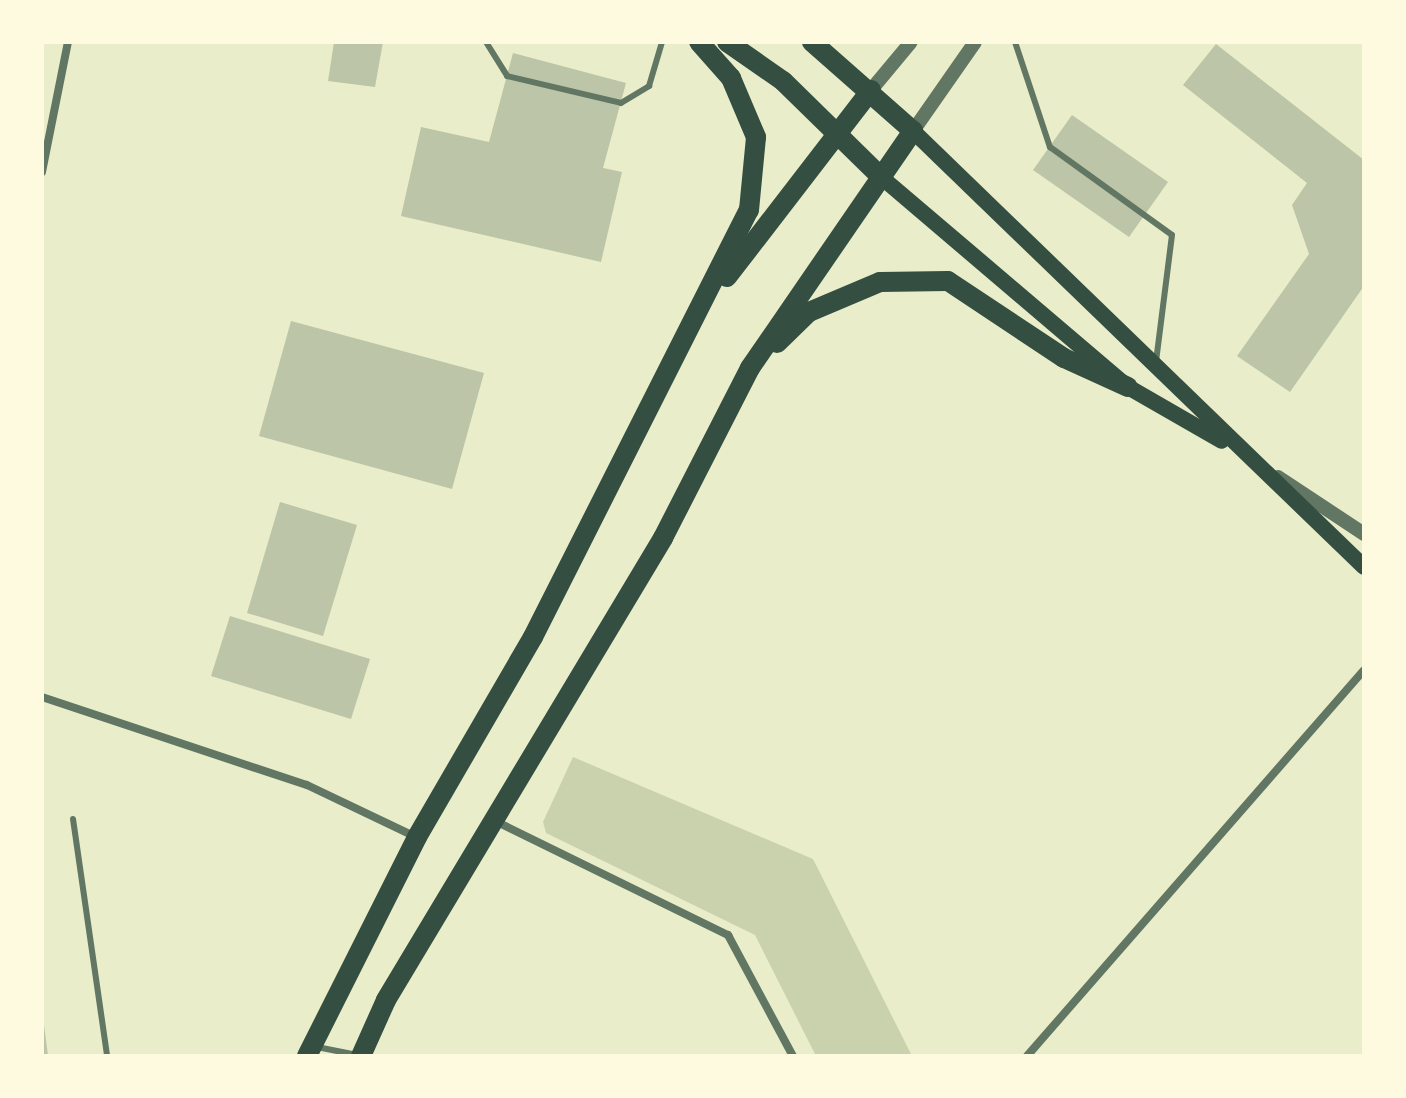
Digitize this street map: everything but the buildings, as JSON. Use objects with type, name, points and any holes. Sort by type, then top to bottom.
[{"type":"main road","points":[[308,1051],[417,837],[533,637],[699,315],[749,210],[756,137],[731,78],[699,42]]},
{"type":"main road","points":[[727,42],[783,81],[880,176],[1128,387]]},
{"type":"main road","points":[[812,42],[871,90],[1156,361],[1237,449],[1364,567]]},
{"type":"main road","points":[[699,315],[835,132],[871,90]]},
{"type":"main road","points":[[360,1056],[493,820],[663,538],[750,368],[913,131]]},
{"type":"main road","points":[[750,368],[809,312],[880,282],[948,281],[1064,358],[1128,387],[1237,449]]},
{"type":"street","points":[[42,172],[68,42]]},
{"type":"street","points":[[871,90],[911,42]]},
{"type":"street","points":[[913,131],[975,42]]},
{"type":"street","points":[[1237,449],[1364,534]]},
{"type":"street","points":[[1027,1056],[1364,670]]},
{"type":"street","points":[[42,697],[307,785],[417,837]]},
{"type":"street","points":[[493,820],[728,935],[793,1056]]},
{"type":"lane","points":[[486,42],[507,76],[621,103],[649,86],[662,42]]},
{"type":"lane","points":[[1015,42],[1050,147],[1172,235],[1156,361]]},
{"type":"lane","points":[[73,819],[107,1056]]},
{"type":"lane","points":[[308,1051],[360,1056]]},
{"type":"green space","points":[[573,757],[813,859],[912,1056],[816,1056],[755,935],[546,833],[543,822]]}]
